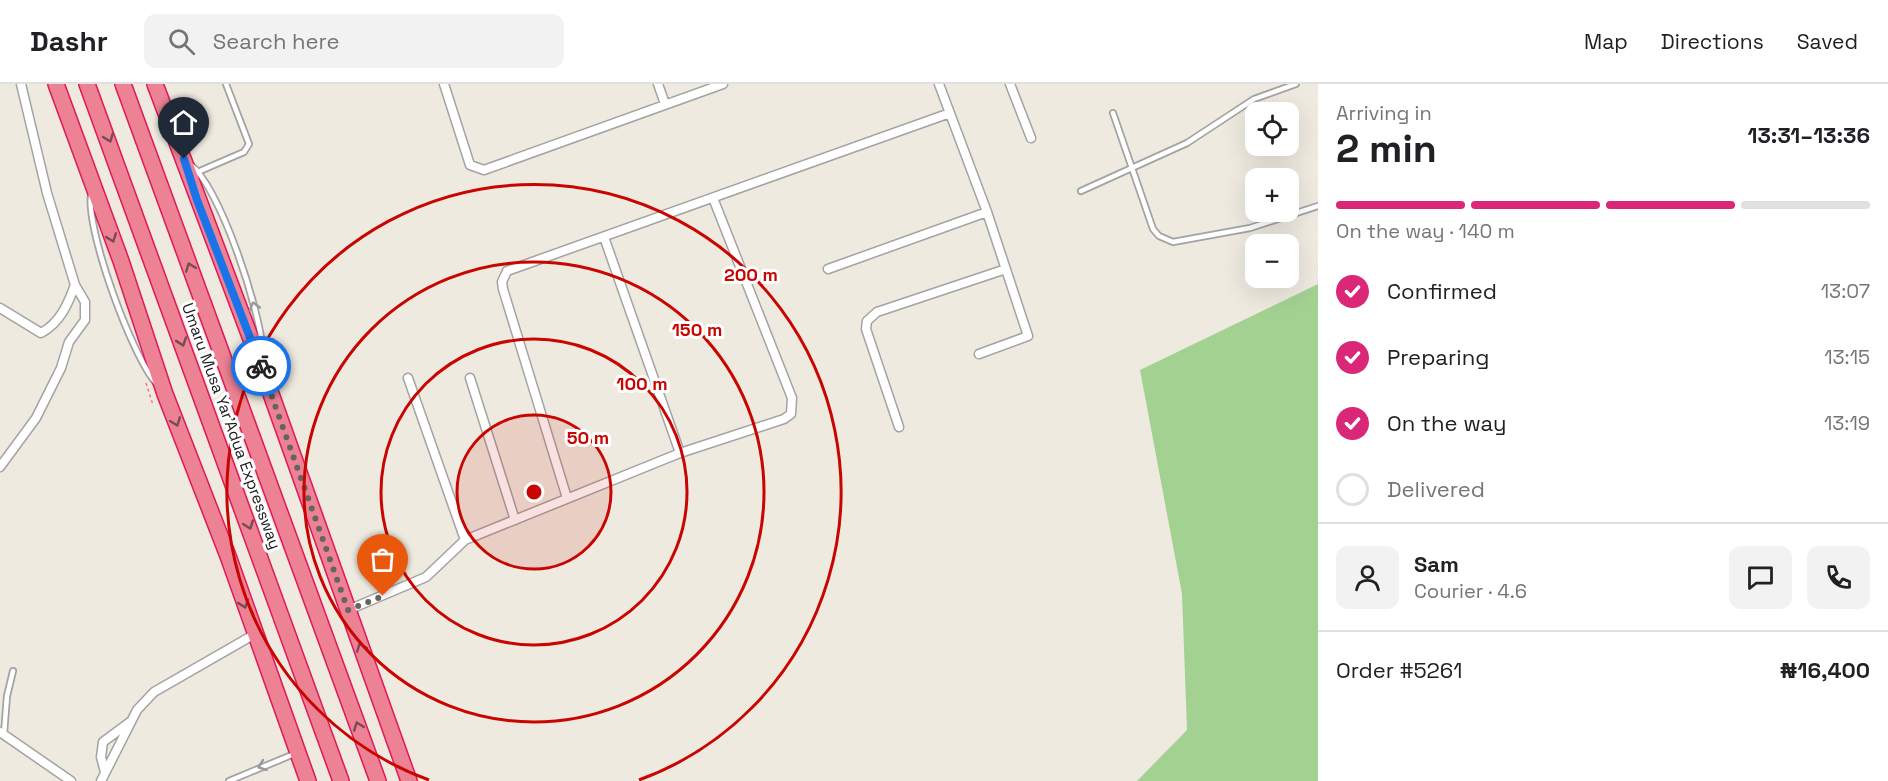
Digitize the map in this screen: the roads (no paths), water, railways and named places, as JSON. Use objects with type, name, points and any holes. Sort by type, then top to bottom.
[{"type":"highway","points":[[56,84],[165,394],[308,781]]},
{"type":"highway","points":[[66,84],[67,116]]},
{"type":"highway","name":"Umaru Musa Yar'Adua Expressway","points":[[87,84],[341,781]]},
{"type":"highway","name":"Umaru Musa Yar'Adua Expressway","points":[[123,84],[378,781]]},
{"type":"highway","points":[[155,85],[260,363],[409,781]]},
{"type":"street","points":[[0,467],[36,418],[61,368],[69,342],[85,320],[85,302],[75,285],[47,193],[21,84]]},
{"type":"street","points":[[444,84],[470,165],[478,170],[484,170],[723,84]]},
{"type":"street","points":[[658,84],[665,104]]},
{"type":"street","points":[[939,84],[987,212],[1028,336],[979,354]]},
{"type":"street","points":[[1010,84],[1031,138]]},
{"type":"street","points":[[567,498],[502,282],[507,271],[950,113]]},
{"type":"street","points":[[348,610],[426,578],[465,540],[680,453],[784,419],[791,414],[792,398],[713,198]]},
{"type":"street","points":[[828,269],[987,212]]},
{"type":"street","points":[[604,237],[680,453]]},
{"type":"street","points":[[900,427],[866,329],[871,316],[876,312],[1006,269]]},
{"type":"street","points":[[0,308],[41,333],[52,327],[68,304],[75,285]]},
{"type":"street","points":[[408,378],[465,540]]},
{"type":"street","points":[[470,378],[515,520]]},
{"type":"street","points":[[103,777],[130,722],[143,702],[154,692],[255,634]]},
{"type":"street","points":[[103,777],[101,757],[103,742],[130,722]]},
{"type":"street","points":[[2,733],[71,781]]},
{"type":"lane","points":[[200,171],[244,152],[249,144],[226,84]]},
{"type":"lane","points":[[1082,190],[1187,143],[1254,99],[1296,84]]},
{"type":"lane","points":[[1113,113],[1153,229],[1159,236],[1173,242],[1250,228],[1318,206]]},
{"type":"lane","points":[[184,159],[200,171],[224,222],[249,289],[261,330],[263,354],[260,363]]},
{"type":"lane","points":[[2,733],[13,671]]},
{"type":"lane","points":[[229,781],[297,753]]}]
